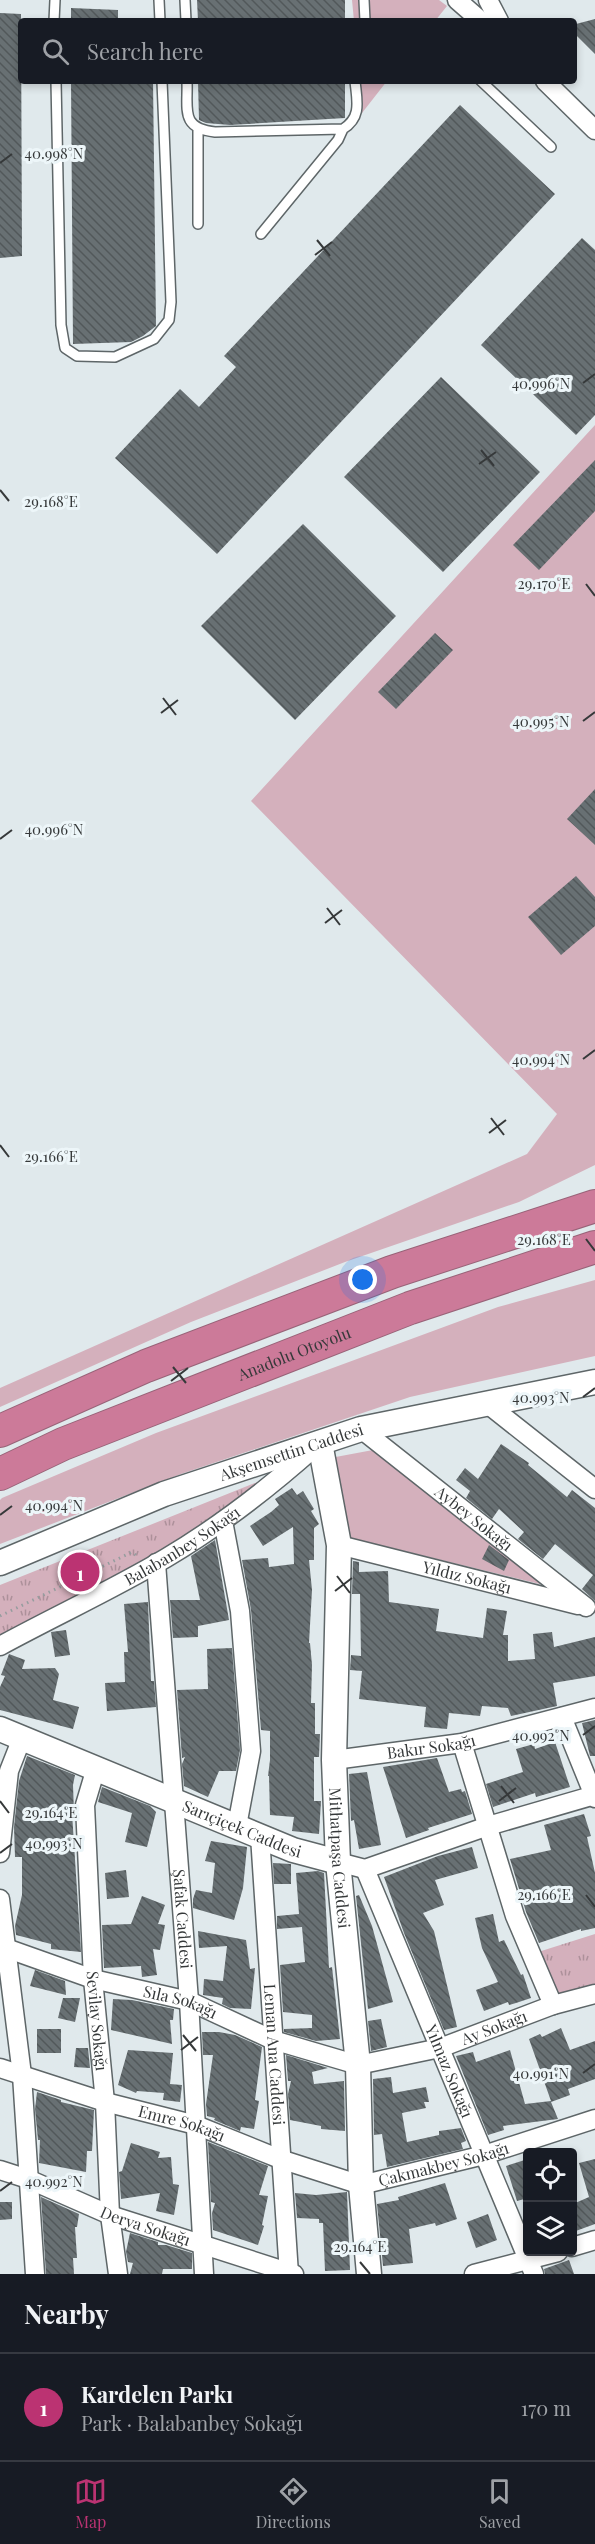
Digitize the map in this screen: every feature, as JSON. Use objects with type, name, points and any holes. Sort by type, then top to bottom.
[{"type":"highway","points":[[0,1431],[146,1366],[392,1272],[595,1206]]},
{"type":"highway","name":"Anadolu Otoyolu","points":[[0,1474],[63,1444],[410,1308],[595,1247]]},
{"type":"street","points":[[457,0],[478,18]]},
{"type":"street","points":[[488,0],[497,18]]},
{"type":"street","points":[[548,84],[595,130]]},
{"type":"street","name":"Akşemsettin Caddesi","points":[[0,1563],[164,1494],[361,1429],[485,1402],[595,1382]]},
{"type":"street","points":[[485,1402],[595,1489]]},
{"type":"street","name":"Aybey Sokağı","points":[[361,1429],[590,1608]]},
{"type":"street","name":"Balabanbey Sokağı","points":[[0,1646],[150,1566],[223,1521],[271,1486],[320,1443]]},
{"type":"street","name":"Mithatpaşa Caddesi","points":[[320,1443],[339,1545],[334,1760],[338,1862],[358,2065],[361,2185],[369,2274]]},
{"type":"street","points":[[223,1521],[240,1611],[250,1751],[237,1826]]},
{"type":"street","name":"Yıldız Sokağı","points":[[339,1545],[590,1608]]},
{"type":"street","name":"Şafak Caddesi","points":[[150,1566],[174,1800],[189,2001],[204,2274]]},
{"type":"street","name":"Bakır Sokağı","points":[[334,1760],[462,1743],[595,1708]]},
{"type":"street","points":[[365,1869],[488,1826],[595,1796],[562,1717]]},
{"type":"street","name":"Sarıçiçek Caddesi","points":[[0,1729],[292,1850],[365,1869]]},
{"type":"street","points":[[0,1853],[9,1771],[22,1738]]},
{"type":"street","points":[[462,1743],[515,1916],[553,2005]]},
{"type":"street","name":"Sevilay Sokağı","points":[[96,1768],[85,1805],[93,1979],[105,2102],[110,2214],[118,2274]]},
{"type":"street","name":"Leman Ana Caddesi","points":[[260,1836],[280,2159],[290,2273]]},
{"type":"street","name":"Yılmaz Sokağı","points":[[365,1869],[531,2267]]},
{"type":"street","points":[[0,1899],[3,1947],[22,2075],[35,2274]]},
{"type":"street","name":"Sıla Sokağı","points":[[3,1947],[93,1979],[189,2001],[273,2040],[358,2065]]},
{"type":"street","name":"Ay Sokağı","points":[[358,2065],[440,2048],[553,2005],[595,1994]]},
{"type":"street","name":"Emre Sokağı","points":[[0,2068],[105,2102],[196,2126],[280,2159],[361,2185]]},
{"type":"street","name":"Çakmakbey Sokağı","points":[[361,2185],[484,2155],[595,2119]]},
{"type":"street","name":"Derya Sokağı","points":[[0,2170],[110,2214],[290,2273]]},
{"type":"street","points":[[577,2246],[595,2240]]},
{"type":"street","points":[[474,2274],[531,2267],[551,2256]]},
{"type":"lane","points":[[54,18],[55,0]]},
{"type":"lane","points":[[159,0],[160,18]]},
{"type":"lane","points":[[185,0],[186,18]]},
{"type":"lane","points":[[364,0],[365,18]]},
{"type":"lane","points":[[56,84],[61,325],[65,348],[77,356],[115,357],[154,339],[169,320],[171,302],[162,84]]},
{"type":"lane","points":[[187,84],[188,117],[198,130],[198,224]]},
{"type":"lane","points":[[198,130],[215,132],[343,129],[351,124],[358,113],[355,84]]},
{"type":"lane","points":[[484,84],[551,147]]},
{"type":"lane","points":[[261,234],[338,140],[343,129]]},
{"type":"path","points":[[0,1616],[132,1552],[150,1566]]},
{"type":"green space","points":[[352,0],[439,0],[447,6],[437,18],[354,18]]},
{"type":"green space","points":[[359,84],[385,84],[362,113]]},
{"type":"green space","points":[[595,425],[595,1165],[519,1202],[345,1262],[191,1322],[0,1407],[0,1388],[527,1154],[557,1114],[251,801]]},
{"type":"green space","points":[[595,1280],[595,1356],[410,1397],[181,1474],[0,1544],[0,1500],[2,1498],[156,1433],[498,1307]]},
{"type":"green space","points":[[373,1450],[552,1587],[351,1538],[325,1459]]},
{"type":"green space","points":[[260,1481],[261,1485],[154,1560],[0,1639],[0,1585]]},
{"type":"green space","points":[[595,1934],[595,1989],[562,2000],[535,1953]]},
{"type":"building","points":[[197,0],[345,0],[345,18],[198,18]]},
{"type":"building","points":[[71,8],[118,10],[118,18],[71,18]]},
{"type":"building","points":[[0,13],[21,14],[21,18],[18,18],[18,84],[21,84],[22,256],[0,258]]},
{"type":"building","points":[[595,19],[595,54],[577,36],[577,24]]},
{"type":"building","points":[[71,84],[153,84],[156,326],[131,342],[73,344]]},
{"type":"building","points":[[198,84],[345,84],[345,118],[230,125],[206,123],[199,120]]},
{"type":"building","points":[[460,105],[555,194],[217,554],[115,458],[180,389],[199,407],[236,367],[224,356]]},
{"type":"building","points":[[582,238],[595,250],[595,415],[576,435],[481,345]]},
{"type":"building","points":[[441,377],[540,472],[443,572],[344,477]]},
{"type":"building","points":[[595,460],[595,511],[539,570],[513,545]]},
{"type":"building","points":[[303,524],[396,616],[295,720],[201,626]]},
{"type":"building","points":[[435,633],[453,650],[396,709],[378,692]]},
{"type":"building","points":[[595,789],[595,845],[567,819]]},
{"type":"building","points":[[576,876],[595,897],[595,926],[561,955],[528,917]]},
{"type":"building","points":[[501,1444],[529,1463],[528,1465],[567,1497],[572,1490],[595,1508],[595,1601],[582,1589],[593,1575],[555,1544],[543,1559],[518,1539],[524,1532],[499,1509],[492,1519],[466,1498],[470,1491],[456,1480],[465,1468],[478,1479]]},
{"type":"building","points":[[292,1488],[297,1495],[303,1491],[314,1509],[311,1511],[319,1524],[314,1528],[314,1560],[309,1560],[312,1590],[309,1643],[312,1665],[311,1703],[315,1703],[315,1734],[320,1734],[319,1757],[314,1757],[314,1801],[321,1801],[319,1834],[292,1831],[294,1817],[270,1815],[268,1776],[270,1731],[261,1730],[251,1610],[242,1560],[268,1558],[269,1567],[294,1564],[293,1527],[263,1546],[250,1526],[279,1505],[275,1499]]},
{"type":"building","points":[[215,1540],[229,1620],[198,1626],[198,1637],[173,1638],[170,1600],[200,1600],[191,1556]]},
{"type":"building","points":[[489,1545],[509,1560],[504,1571],[482,1559]]},
{"type":"building","points":[[353,1561],[359,1562],[359,1572],[388,1571],[389,1602],[439,1609],[436,1631],[483,1638],[487,1608],[507,1611],[503,1635],[508,1635],[508,1661],[535,1659],[533,1634],[552,1632],[554,1647],[595,1637],[595,1676],[553,1683],[557,1706],[511,1716],[508,1708],[482,1706],[480,1716],[449,1713],[447,1729],[424,1727],[426,1707],[359,1699],[362,1671],[350,1670],[351,1655],[361,1656],[360,1594],[352,1594]]},
{"type":"building","points":[[148,1602],[151,1681],[154,1681],[156,1707],[107,1711],[105,1683],[125,1682],[124,1652],[128,1652],[124,1604]]},
{"type":"building","points":[[66,1630],[70,1655],[55,1657],[51,1632]]},
{"type":"building","points":[[232,1648],[240,1750],[236,1771],[219,1771],[208,1797],[184,1786],[182,1764],[185,1757],[182,1758],[177,1690],[208,1689],[207,1649]]},
{"type":"building","points":[[9,1654],[25,1660],[22,1669],[55,1668],[59,1674],[53,1700],[79,1707],[73,1729],[0,1710],[0,1687],[5,1676],[1,1675]]},
{"type":"building","points":[[595,1720],[595,1756],[590,1756],[582,1723]]},
{"type":"building","points":[[555,1742],[570,1787],[536,1797],[535,1793],[493,1807],[486,1784],[523,1772],[516,1749],[534,1744],[535,1749]]},
{"type":"building","points":[[27,1756],[75,1775],[74,1813],[72,1813],[81,1952],[51,1949],[51,1944],[16,1935],[15,1926],[22,1895],[22,1857],[15,1857],[14,1827],[19,1781]]},
{"type":"building","points":[[437,1758],[449,1792],[461,1789],[462,1792],[465,1791],[472,1814],[428,1828],[429,1830],[406,1838],[383,1767]]},
{"type":"building","points":[[367,1772],[381,1845],[359,1849],[354,1820],[351,1821],[349,1774]]},
{"type":"building","points":[[102,1787],[150,1806],[156,1812],[147,1847],[125,1842],[132,1813],[98,1802]]},
{"type":"building","points":[[584,1814],[591,1836],[587,1837],[595,1873],[595,1928],[581,1931],[581,1929],[539,1943],[526,1912],[510,1859],[551,1850],[544,1825]]},
{"type":"building","points":[[211,1841],[247,1847],[243,1888],[234,1920],[193,1908],[196,1890],[212,1893],[215,1863],[205,1861]]},
{"type":"building","points":[[472,1847],[478,1868],[435,1880],[444,1905],[423,1913],[434,1931],[457,2027],[444,2030],[404,1933],[384,1877],[438,1856]]},
{"type":"building","points":[[273,1863],[291,1864],[291,1884],[274,1884]]},
{"type":"building","points":[[126,1870],[129,1897],[107,1899],[105,1873]]},
{"type":"building","points":[[318,1871],[324,1873],[329,1968],[332,1967],[340,2039],[316,2041],[284,2032],[284,2029],[312,2028],[312,2015],[283,2012],[280,1965],[305,1962],[302,1927],[277,1929],[277,1916],[299,1914],[296,1873]]},
{"type":"building","points":[[359,1895],[372,1926],[393,2002],[368,2009],[356,1896]]},
{"type":"building","points":[[142,1896],[165,1905],[158,1924],[165,1925],[160,1950],[153,1949],[157,1975],[142,1977],[141,1966],[104,1968],[102,1925],[131,1924]]},
{"type":"building","points":[[493,1914],[499,1942],[504,1940],[521,1975],[523,1974],[531,1998],[509,2005],[508,2002],[484,2011],[476,1990],[498,1982],[482,1948],[475,1918]]},
{"type":"building","points":[[198,1931],[246,1940],[250,1969],[255,1968],[251,2009],[230,2008],[222,2004],[223,1998],[203,1995],[204,1979],[223,1981],[227,1946],[199,1948]]},
{"type":"building","points":[[35,1970],[65,1981],[66,1995],[30,1986]]},
{"type":"building","points":[[63,1998],[80,1998],[75,2022],[58,2018]]},
{"type":"building","points":[[113,1999],[132,2000],[174,2009],[173,2020],[170,2020],[172,2044],[111,2030]]},
{"type":"building","points":[[381,2019],[387,2047],[371,2051],[368,2021]]},
{"type":"building","points":[[561,2028],[570,2050],[595,2041],[595,2079],[568,2089],[570,2095],[551,2102],[558,2119],[503,2126],[504,2130],[488,2135],[456,2056],[473,2052],[476,2062],[510,2050],[525,2104],[551,2101],[529,2039],[540,2034],[542,2037]]},
{"type":"building","points":[[37,2029],[61,2029],[61,2053],[37,2053]]},
{"type":"building","points":[[202,2032],[235,2035],[262,2047],[255,2100],[259,2101],[254,2129],[241,2127],[240,2131],[207,2116],[206,2104],[213,2055],[203,2055]]},
{"type":"building","points":[[76,2048],[88,2048],[90,2068],[74,2067]]},
{"type":"building","points":[[128,2050],[173,2053],[170,2084],[182,2085],[180,2102],[163,2100],[164,2093],[137,2091],[136,2093],[118,2085]]},
{"type":"building","points":[[286,2055],[328,2068],[312,2072],[314,2084],[344,2081],[345,2131],[321,2129],[321,2126],[290,2120],[288,2094],[291,2081],[288,2081]]},
{"type":"building","points":[[391,2077],[393,2093],[426,2087],[429,2102],[424,2102],[426,2108],[402,2113],[407,2142],[439,2135],[439,2131],[461,2128],[466,2141],[461,2143],[463,2149],[387,2167],[382,2134],[374,2135],[373,2079]]},
{"type":"building","points":[[37,2092],[61,2100],[61,2102],[94,2110],[92,2151],[87,2151],[86,2172],[39,2163],[40,2140],[38,2140],[35,2109]]},
{"type":"building","points":[[208,2142],[268,2166],[259,2195],[268,2196],[262,2225],[264,2226],[258,2245],[213,2230],[212,2213],[215,2203],[211,2202]]},
{"type":"building","points":[[131,2143],[160,2152],[158,2158],[171,2157],[173,2184],[179,2185],[174,2215],[156,2211],[160,2193],[121,2199],[119,2172],[122,2171]]},
{"type":"building","points":[[595,2159],[595,2224],[577,2231],[577,2202],[589,2197],[579,2163]]},
{"type":"building","points":[[523,2161],[523,2199],[517,2201],[506,2166]]},
{"type":"building","points":[[445,2183],[457,2219],[436,2226],[435,2223],[409,2229],[413,2263],[383,2266],[377,2204],[399,2200],[398,2197]]},
{"type":"building","points":[[347,2192],[350,2270],[325,2271],[323,2223],[319,2223],[319,2219],[297,2218],[295,2193],[316,2195]]},
{"type":"building","points":[[41,2197],[79,2214],[77,2227],[75,2227],[77,2258],[73,2258],[74,2274],[46,2274]]},
{"type":"building","points":[[0,2202],[12,2202],[12,2219],[0,2220]]},
{"type":"building","points":[[488,2214],[497,2240],[476,2248],[467,2222]]},
{"type":"building","points":[[130,2233],[158,2242],[158,2245],[166,2245],[192,2253],[192,2269],[163,2269],[162,2274],[130,2274],[133,2263],[128,2262],[126,2252]]},
{"type":"building","points":[[569,2260],[574,2274],[545,2274],[544,2269]]},
{"type":"place","name":"Kardelen Parkı","points":[[80,1572]]}]
